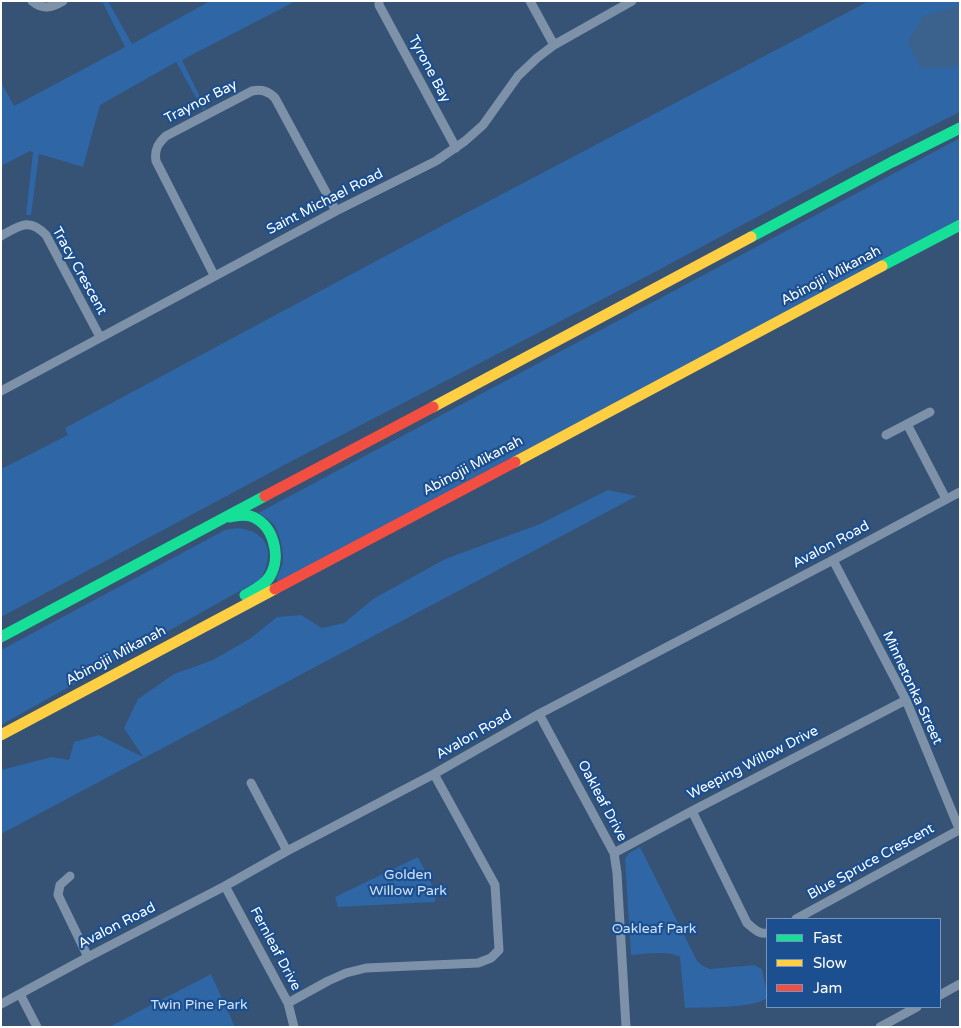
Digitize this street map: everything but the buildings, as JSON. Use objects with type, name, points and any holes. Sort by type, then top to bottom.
[{"type":"main road","points":[[1,637],[892,162],[960,128]]},
{"type":"main road","name":"Abinojii Mikanah","points":[[1,735],[960,225]]},
{"type":"main road","points":[[120,671],[179,632],[260,586],[269,578],[276,560],[272,538],[265,527],[251,516],[241,515],[224,518]]},
{"type":"street","points":[[32,1],[38,6],[47,7],[63,1]]},
{"type":"street","name":"Tyrone Bay","points":[[379,1],[379,5],[456,148]]},
{"type":"street","points":[[530,1],[554,45]]},
{"type":"street","name":"Saint Michael Road","points":[[1,391],[214,275],[456,148],[483,125],[512,84],[528,66],[554,45],[632,1]]},
{"type":"street","name":"Traynor Bay","points":[[214,275],[156,160],[156,148],[166,136],[252,92],[266,91],[275,98],[336,211]]},
{"type":"street","name":"Tracy Crescent","points":[[1,236],[18,227],[32,224],[46,235],[100,337]]},
{"type":"street","points":[[886,435],[930,412]]},
{"type":"street","points":[[907,424],[946,499]]},
{"type":"street","name":"Avalon Road","points":[[1,1004],[434,774],[539,714],[960,492]]},
{"type":"street","name":"Minnetonka Street","points":[[833,560],[906,700],[959,830]]},
{"type":"street","name":"Weeping Willow Drive","points":[[614,854],[692,811],[906,700]]},
{"type":"street","name":"Oakleaf Drive","points":[[539,714],[614,854],[617,873],[626,1027]]},
{"type":"street","points":[[288,1003],[346,973],[366,968],[478,962],[491,958],[499,950],[495,885],[434,774]]},
{"type":"street","points":[[251,783],[288,851]]},
{"type":"street","points":[[692,811],[747,923],[756,931],[766,933]]},
{"type":"street","name":"Blue Spruce Crescent","points":[[798,918],[959,830]]},
{"type":"street","points":[[70,876],[60,885],[58,895],[88,957]]},
{"type":"street","name":"Fernleaf Drive","points":[[225,886],[288,1003],[294,1027]]},
{"type":"street","points":[[941,994],[960,984]]},
{"type":"street","points":[[20,994],[37,1027]]},
{"type":"street","points":[[880,1027],[915,1008]]},
{"type":"green space","points":[[102,1],[108,1],[132,44],[210,1],[296,1],[182,60],[206,109],[203,110],[176,62],[100,105],[83,167],[39,154],[31,215],[26,215],[33,152],[30,151],[1,166],[1,82],[14,106],[125,47]]},
{"type":"green space","points":[[869,1],[960,1],[960,112],[850,167],[653,273],[290,462],[1,617],[1,469],[68,435],[65,428],[432,231]]},
{"type":"green space","points":[[960,138],[960,219],[278,582],[276,578],[282,567],[283,560],[281,542],[274,525],[258,513]]},
{"type":"green space","points":[[608,490],[637,496],[1,834],[1,770],[52,757],[69,760],[74,742],[99,735],[143,757],[124,728],[138,699],[174,674],[213,660],[251,638],[277,617],[301,615],[322,628],[344,623],[373,599],[445,559],[540,524]]},
{"type":"green space","points":[[237,528],[256,534],[266,545],[268,560],[261,579],[1,725],[1,650],[225,530]]},
{"type":"green space","name":"Oakleaf Park","points":[[640,847],[697,961],[710,969],[754,965],[762,969],[766,999],[760,1002],[739,1006],[685,1008],[680,957],[663,953],[631,955],[625,859],[629,853]]},
{"type":"green space","name":"Golden Willow Park","points":[[418,857],[435,891],[435,902],[338,907],[335,897]]},
{"type":"green space","name":"Twin Pine Park","points":[[211,974],[235,1027],[109,1027]]},
{"type":"shaded area","points":[[960,6],[960,62],[951,68],[920,68],[908,42],[923,16]]},
{"type":"traffic: fast","points":[[751,237],[960,128]]},
{"type":"traffic: fast","points":[[882,266],[960,225]]},
{"type":"traffic: fast","points":[[1,637],[265,496]]},
{"type":"traffic: fast","points":[[230,517],[247,515],[258,520],[270,533],[275,550],[274,568],[270,576],[262,585],[245,595]]},
{"type":"traffic: slow","points":[[433,407],[751,237]]},
{"type":"traffic: slow","points":[[515,462],[882,266]]},
{"type":"traffic: slow","points":[[1,735],[275,589]]},
{"type":"traffic: jam","points":[[265,496],[433,407]]},
{"type":"traffic: jam","points":[[275,589],[515,462]]}]
